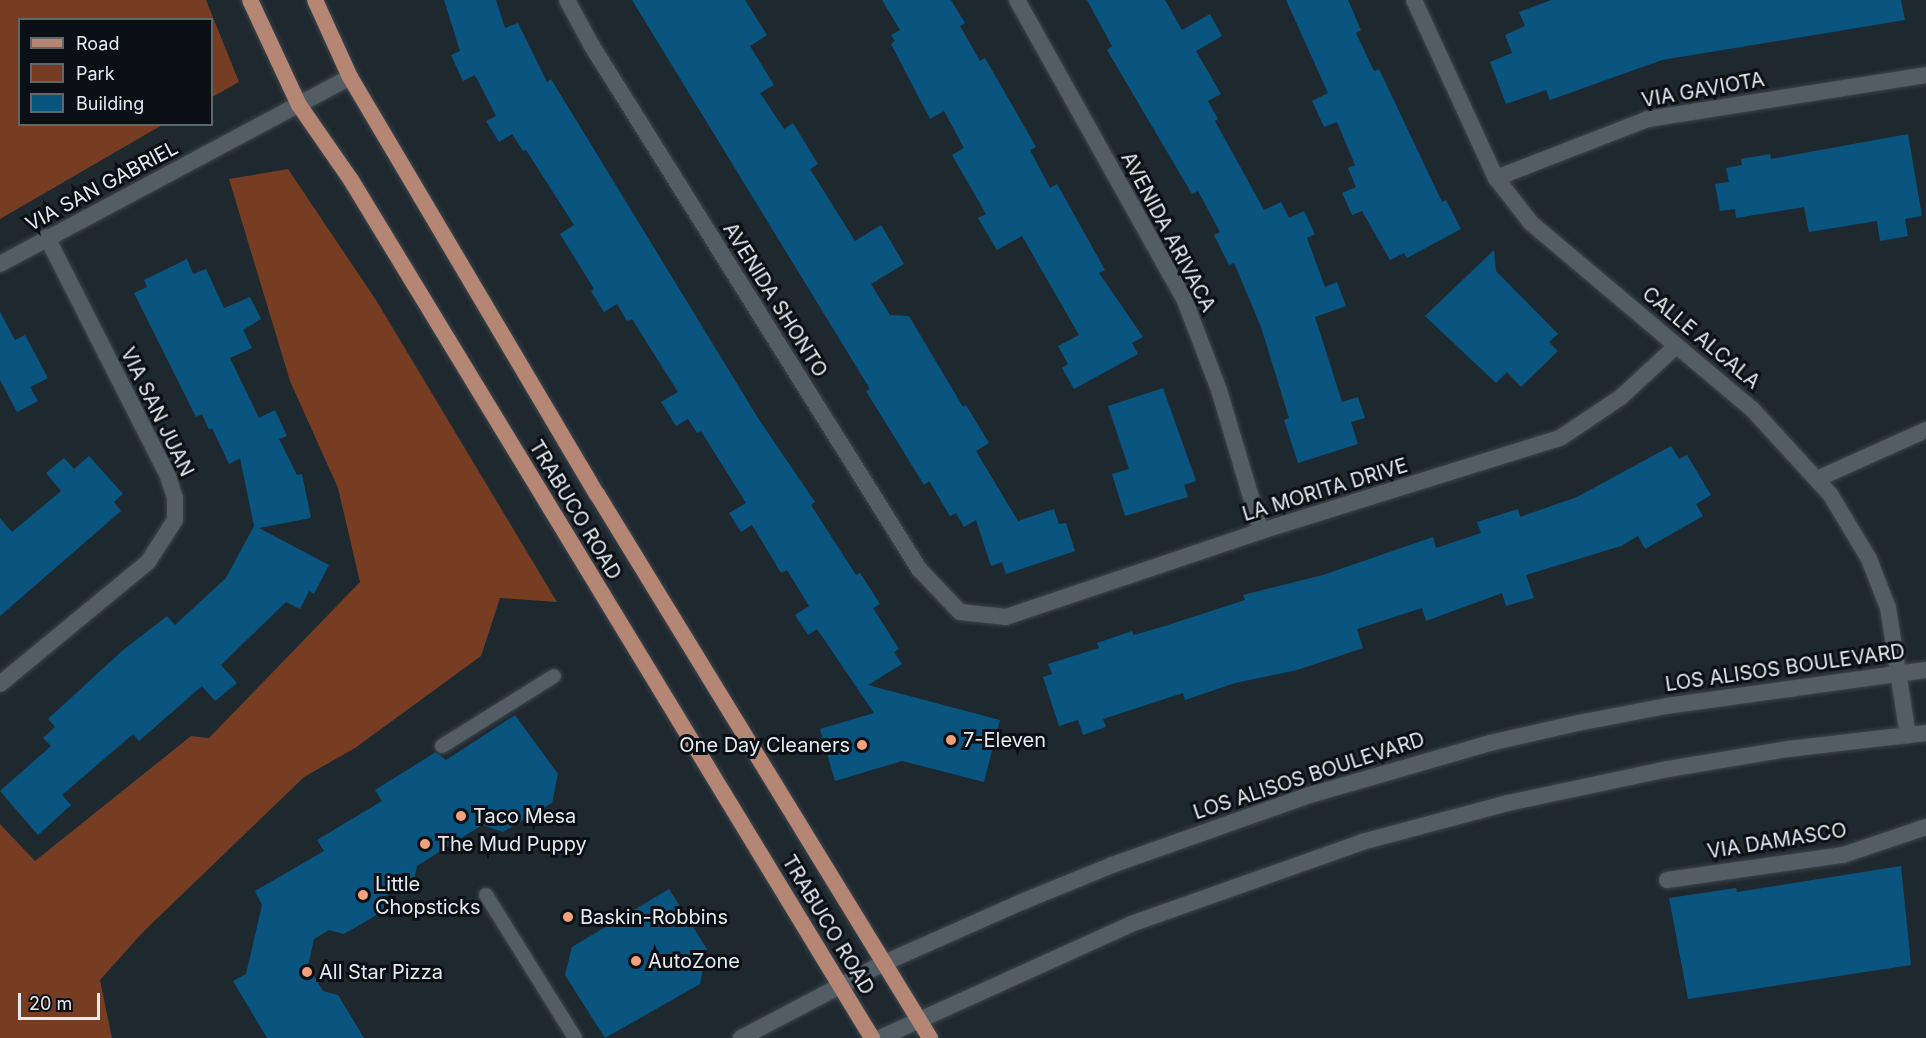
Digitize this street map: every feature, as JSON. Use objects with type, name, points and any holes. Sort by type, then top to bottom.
[{"type":"main road","name":"TRABUCO ROAD","points":[[249,0],[299,105],[351,180],[872,1038]]},
{"type":"main road","name":"TRABUCO ROAD","points":[[315,0],[350,77],[597,494],[930,1038]]},
{"type":"street","name":"AVENIDA SHONTO","points":[[567,0],[592,46],[919,569],[960,612]]},
{"type":"street","name":"AVENIDA ARIVACA","points":[[1017,0],[1185,301],[1219,390],[1260,531]]},
{"type":"street","name":"CALLE ALCALA","points":[[1414,0],[1496,178],[1531,224],[1752,409],[1817,479],[1869,559],[1888,608],[1900,672],[1908,735]]},
{"type":"street","name":"VIA GAVIOTA","points":[[1496,178],[1648,119],[1926,75]]},
{"type":"street","name":"VIA SAN GABRIEL","points":[[0,264],[350,77]]},
{"type":"street","name":"VIA SAN JUAN","points":[[0,684],[148,561],[175,520],[175,498],[168,476],[47,237]]},
{"type":"street","name":"LA MORITA DRIVE","points":[[960,612],[1006,617],[1260,531],[1560,438],[1621,397],[1676,346]]},
{"type":"street","points":[[1817,479],[1926,430]]},
{"type":"street","name":"LOS ALISOS BOULEVARD","points":[[741,1038],[884,963],[1112,865],[1372,775],[1490,743],[1655,708],[1926,670]]},
{"type":"street","points":[[880,1038],[1131,924],[1362,842],[1508,803],[1668,769],[1926,733]]},
{"type":"street","name":"VIA DAMASCO","points":[[1667,880],[1843,855],[1926,827]]},
{"type":"lane","points":[[442,747],[554,676]]},
{"type":"lane","points":[[486,895],[575,1038]]},
{"type":"green space","points":[[0,0],[206,0],[239,82],[213,96],[213,18],[18,18],[18,126],[160,126],[0,219]]},
{"type":"green space","points":[[288,169],[376,300],[557,602],[500,598],[481,656],[355,748],[304,777],[143,932],[100,980],[112,1038],[0,1038],[0,824],[35,861],[191,736],[209,738],[360,582],[338,488],[290,381],[229,179]]},
{"type":"building","points":[[444,0],[496,0],[505,28],[518,23],[547,82],[551,79],[758,418],[815,502],[811,505],[856,575],[860,573],[880,604],[873,608],[899,649],[894,652],[902,664],[868,685],[1000,720],[984,782],[902,761],[835,781],[820,729],[874,713],[817,629],[808,635],[795,615],[809,606],[787,570],[781,573],[752,525],[741,532],[729,513],[746,503],[701,431],[697,433],[688,419],[676,426],[661,402],[678,392],[632,319],[627,321],[617,304],[604,312],[591,291],[594,289],[560,234],[574,225],[526,150],[523,151],[512,134],[499,142],[486,121],[496,116],[475,75],[463,81],[451,55],[460,51]]},
{"type":"building","points":[[632,0],[745,0],[767,35],[750,46],[774,85],[760,93],[784,129],[793,123],[818,164],[810,169],[855,241],[881,225],[904,264],[871,284],[890,315],[909,316],[963,407],[966,405],[989,443],[976,451],[1018,521],[1054,509],[1059,524],[1066,523],[1075,551],[1006,574],[1002,562],[991,566],[976,520],[964,527],[956,513],[950,516],[929,481],[924,485],[866,391],[870,389]]},
{"type":"building","points":[[882,0],[951,0],[965,23],[960,26],[980,61],[985,58],[1036,147],[1030,150],[1050,188],[1057,184],[1105,270],[1099,273],[1143,337],[1132,343],[1138,354],[1074,389],[1062,368],[1068,364],[1058,346],[1079,335],[1022,236],[997,250],[978,218],[986,214],[952,155],[964,148],[944,111],[930,119],[891,44],[895,41],[891,35],[900,30]]},
{"type":"building","points":[[1087,0],[1165,0],[1182,30],[1210,14],[1222,36],[1196,51],[1221,94],[1208,101],[1218,119],[1215,121],[1264,210],[1281,202],[1289,218],[1304,211],[1315,234],[1307,238],[1325,287],[1337,282],[1346,306],[1315,317],[1342,402],[1358,397],[1365,418],[1351,422],[1358,444],[1298,463],[1284,420],[1289,418],[1261,327],[1234,263],[1229,265],[1214,235],[1220,232],[1198,191],[1192,194],[1107,50],[1112,46]]},
{"type":"building","points":[[1286,0],[1348,0],[1361,30],[1356,33],[1374,71],[1379,69],[1442,202],[1446,200],[1461,229],[1407,258],[1404,253],[1390,260],[1362,211],[1352,215],[1342,193],[1356,187],[1348,168],[1355,165],[1337,122],[1324,127],[1312,101],[1328,93]]},
{"type":"building","points":[[1551,0],[1901,0],[1905,20],[1662,60],[1550,100],[1546,90],[1506,104],[1490,62],[1512,53],[1505,35],[1525,26],[1519,12]]},
{"type":"building","points":[[1908,134],[1922,216],[1905,219],[1908,236],[1880,241],[1877,221],[1809,232],[1804,207],[1736,218],[1735,209],[1720,211],[1715,184],[1729,182],[1726,168],[1742,165],[1741,159],[1770,154],[1771,159]]},
{"type":"building","points":[[1494,250],[1496,271],[1558,334],[1549,342],[1558,351],[1521,387],[1507,372],[1496,383],[1425,316]]},
{"type":"building","points":[[187,259],[193,274],[206,269],[224,308],[250,297],[261,319],[243,330],[252,348],[230,358],[259,418],[275,410],[287,436],[279,439],[297,475],[302,474],[311,518],[259,528],[329,565],[314,594],[309,591],[300,609],[286,602],[221,665],[237,683],[215,701],[202,686],[139,741],[133,734],[62,795],[71,805],[38,835],[0,791],[51,746],[43,738],[55,727],[48,719],[122,651],[167,616],[175,625],[226,578],[254,526],[240,458],[229,464],[212,428],[209,430],[202,414],[196,417],[134,293],[147,287],[144,280]]},
{"type":"building","points":[[0,312],[15,340],[25,335],[48,378],[30,387],[38,401],[17,412],[0,380]]},
{"type":"building","points":[[1163,388],[1196,481],[1184,485],[1188,497],[1125,516],[1112,474],[1129,469],[1108,406]]},
{"type":"building","points":[[1671,446],[1679,459],[1687,455],[1711,495],[1696,504],[1703,516],[1645,549],[1638,536],[1621,546],[1526,575],[1534,598],[1506,606],[1502,593],[1426,621],[1422,608],[1357,629],[1363,648],[1297,670],[1235,683],[1185,700],[1183,693],[1103,719],[1106,727],[1083,735],[1078,720],[1059,726],[1043,677],[1052,674],[1048,664],[1099,648],[1097,643],[1132,631],[1134,635],[1168,625],[1245,600],[1243,595],[1323,575],[1433,537],[1436,548],[1481,533],[1477,522],[1518,509],[1520,517],[1577,497]]},
{"type":"building","points":[[89,456],[123,494],[114,502],[121,511],[0,616],[0,518],[12,532],[61,491],[46,473],[64,458],[74,469]]},
{"type":"building","points":[[515,715],[558,774],[552,803],[503,832],[482,825],[417,866],[414,879],[382,898],[387,909],[344,934],[329,930],[314,939],[308,966],[323,991],[338,995],[364,1038],[267,1038],[233,981],[246,974],[262,905],[255,891],[324,851],[317,840],[382,801],[375,790],[436,752],[446,760]]},
{"type":"building","points":[[1901,866],[1911,965],[1688,999],[1669,898],[1736,888],[1737,892]]},
{"type":"building","name":"AutoZone","points":[[669,889],[707,949],[700,984],[605,1038],[565,975],[572,947]]},
{"type":"place","name":"7-Eleven","points":[[951,740]]},
{"type":"place","name":"One Day Cleaners","points":[[862,745]]},
{"type":"place","name":"Taco Mesa","points":[[461,816]]},
{"type":"place","name":"The Mud Puppy","points":[[425,844]]},
{"type":"place","name":"Little Chopsticks","points":[[363,895]]},
{"type":"place","name":"Baskin-Robbins","points":[[568,917]]},
{"type":"place","name":"AutoZone","points":[[636,961]]},
{"type":"place","name":"All Star Pizza","points":[[307,972]]}]
